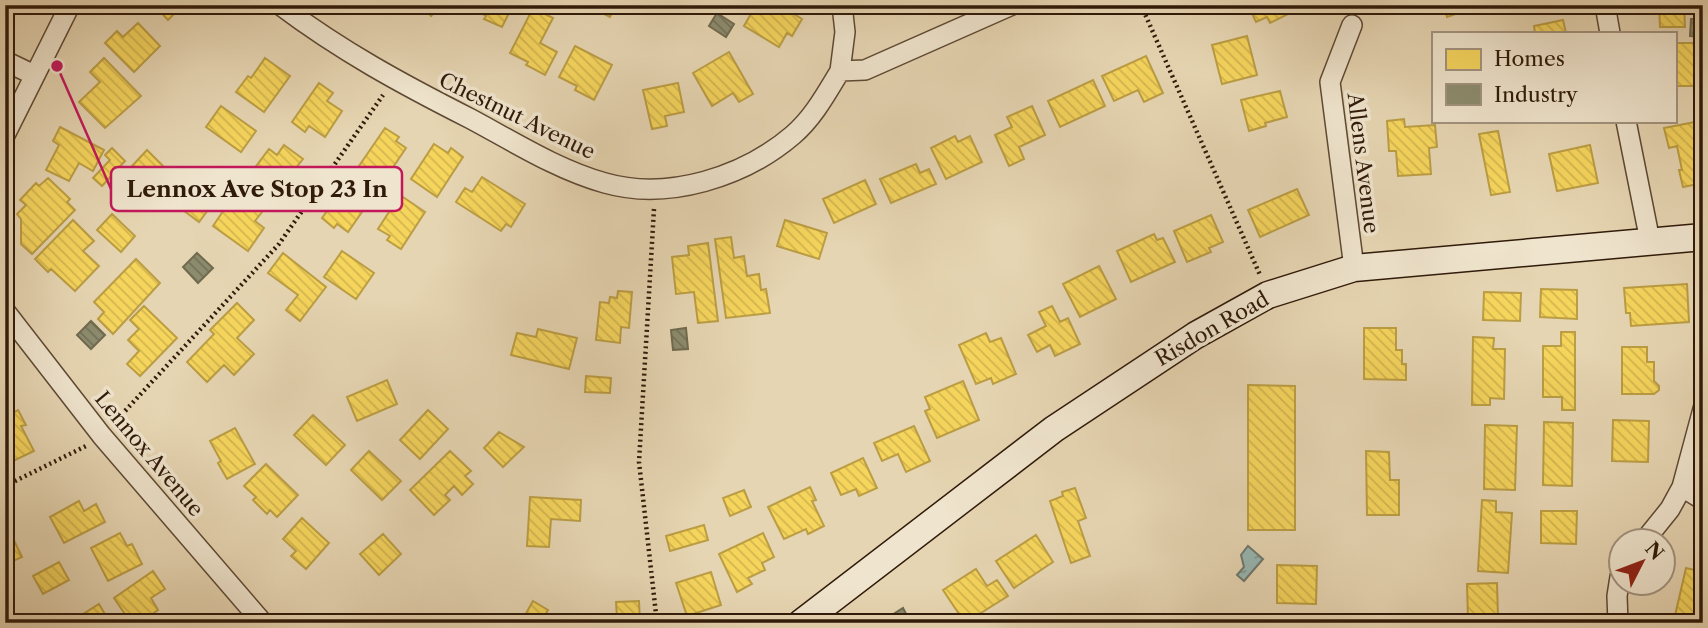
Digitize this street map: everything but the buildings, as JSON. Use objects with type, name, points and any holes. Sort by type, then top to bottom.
[{"type":"street","points":[[5,135],[70,5]]},
{"type":"street","name":"Chestnut Avenue","points":[[279,5],[325,39],[394,79],[561,166],[605,183],[640,189],[713,180],[767,153],[793,135],[814,113],[840,71],[845,32],[842,5]]},
{"type":"street","points":[[840,71],[865,70],[1012,5]]},
{"type":"street","points":[[1605,5],[1610,32]]},
{"type":"street","name":"Allens Avenue","points":[[1352,25],[1331,82],[1354,268]]},
{"type":"street","points":[[5,61],[34,75]]},
{"type":"street","points":[[1626,122],[1650,241]]},
{"type":"street","name":"Risdon Road","points":[[801,623],[1054,429],[1196,335],[1269,295],[1354,268],[1703,237]]},
{"type":"street","name":"Lennox Avenue","points":[[5,311],[102,436],[263,623]]},
{"type":"street","points":[[1657,526],[1682,487],[1703,409]]},
{"type":"street","points":[[1682,487],[1703,500]]},
{"type":"street","points":[[1617,596],[1618,623]]},
{"type":"path","points":[[1141,5],[1269,295]]},
{"type":"path","points":[[5,486],[74,453],[102,436],[279,244],[394,79]]},
{"type":"path","points":[[655,189],[639,462],[657,623]]},
{"type":"water","points":[[1248,546],[1263,559],[1244,581],[1237,575],[1244,567],[1241,555]]},
{"type":"place","name":"Lennox Ave Stop 23 In","points":[[57,66]]}]
